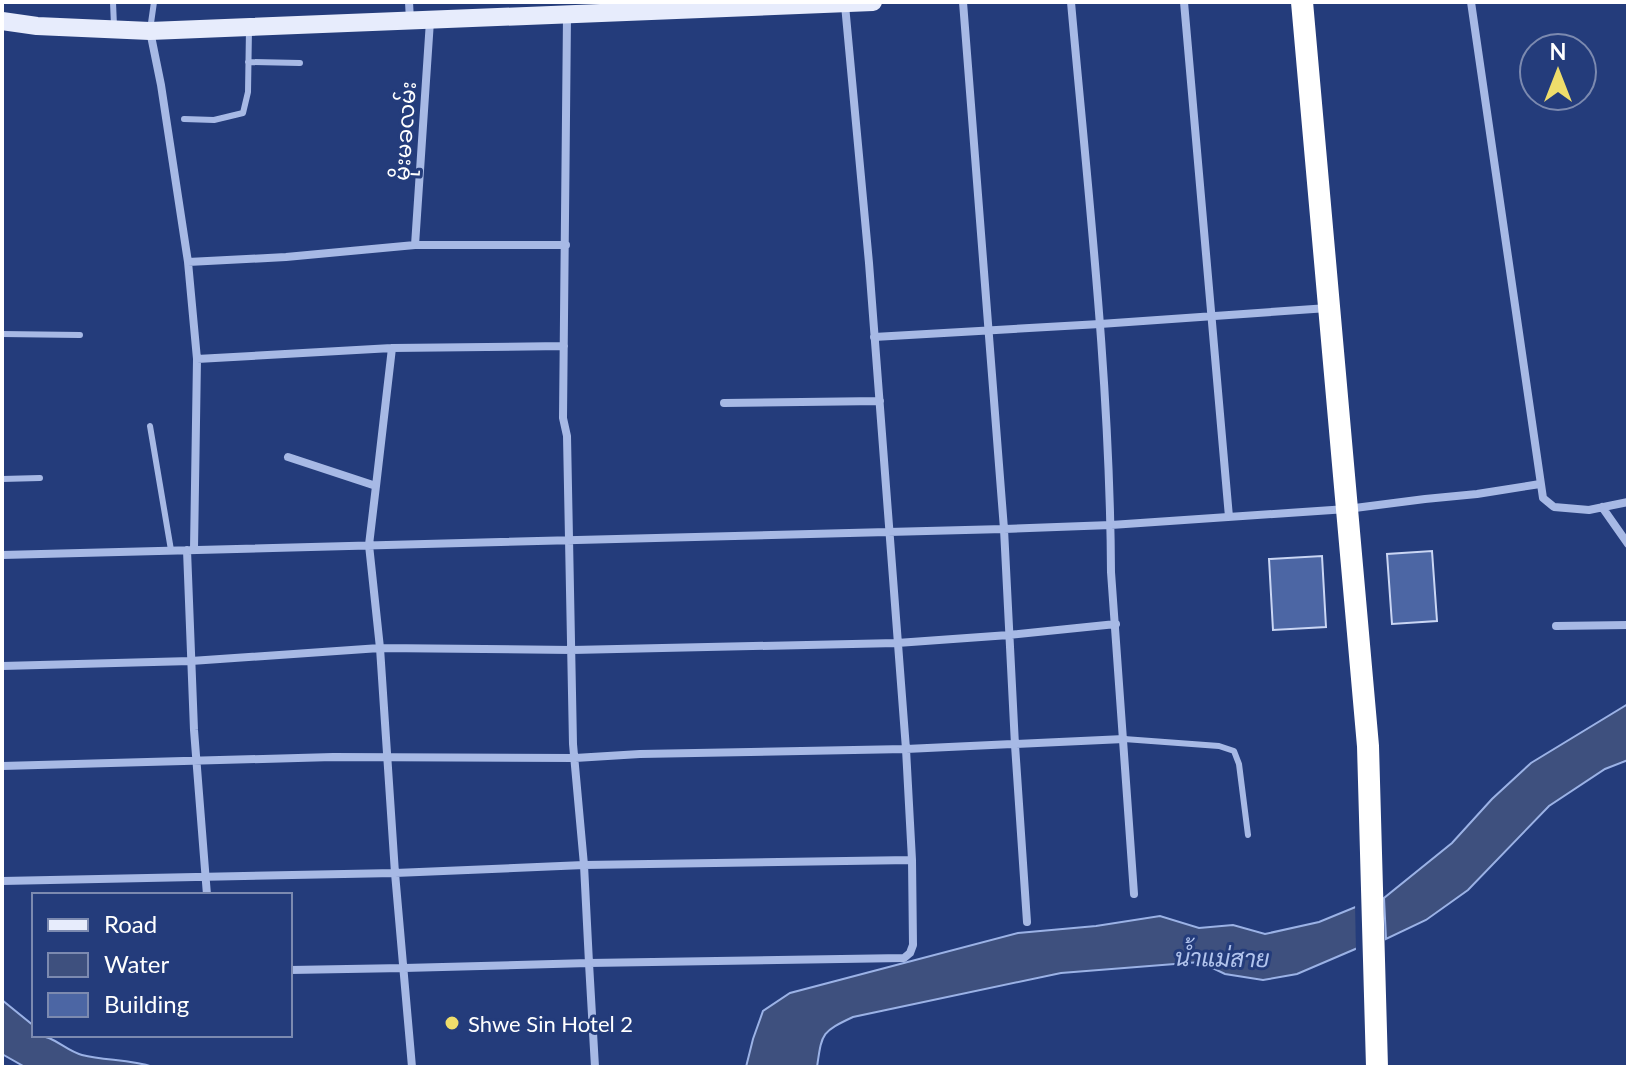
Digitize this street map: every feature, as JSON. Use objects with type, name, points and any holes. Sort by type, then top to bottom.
[{"type":"highway","points":[[1302,2],[1368,746],[1377,1066]]},
{"type":"main road","points":[[2,21],[37,26],[150,31],[249,28],[410,11],[430,20],[567,15],[618,8],[873,2]]},
{"type":"street","points":[[963,2],[1004,529],[1027,922]]},
{"type":"street","points":[[1071,2],[1100,324],[1111,572],[1134,894]]},
{"type":"street","points":[[1184,2],[1229,517]]},
{"type":"street","points":[[1471,2],[1543,498],[1554,507],[1589,510],[1628,502]]},
{"type":"street","points":[[292,970],[904,958],[910,953],[913,945],[912,860],[906,749],[880,401],[845,4]]},
{"type":"street","points":[[567,15],[563,418],[567,436],[575,758],[595,1067]]},
{"type":"street","name":"မိုးမခလမ်း","points":[[415,245],[430,20]]},
{"type":"street","points":[[150,31],[188,262],[197,359],[191,661],[207,893]]},
{"type":"street","points":[[188,262],[415,245],[566,245]]},
{"type":"street","points":[[874,337],[1328,308]]},
{"type":"street","points":[[197,359],[392,348],[564,346]]},
{"type":"street","points":[[392,348],[369,545],[380,648],[412,1067]]},
{"type":"street","points":[[724,403],[880,401]]},
{"type":"street","points":[[288,457],[376,486]]},
{"type":"street","points":[[2,555],[1111,525],[1347,509],[1540,484]]},
{"type":"street","points":[[1602,507],[1628,544]]},
{"type":"street","points":[[2,666],[191,661],[380,648],[572,650],[897,643],[1116,624]]},
{"type":"street","points":[[1556,626],[1628,625]]},
{"type":"street","points":[[2,766],[386,757],[575,758],[906,749],[1124,739]]},
{"type":"street","points":[[2,881],[395,873],[584,865],[912,860]]},
{"type":"lane","points":[[113,2],[114,30]]},
{"type":"lane","points":[[150,31],[154,2]]},
{"type":"lane","points":[[184,119],[214,120],[243,113],[248,92],[249,28]]},
{"type":"lane","points":[[248,62],[300,63]]},
{"type":"lane","points":[[2,334],[80,335]]},
{"type":"lane","points":[[150,426],[171,550]]},
{"type":"lane","points":[[2,479],[40,478]]},
{"type":"lane","points":[[1124,739],[1219,746],[1234,751],[1239,764],[1248,835]]},
{"type":"water","points":[[1628,704],[1628,760],[1605,769],[1549,806],[1468,890],[1426,920],[1386,939],[1384,898],[1452,843],[1492,799],[1531,763]]},
{"type":"water","name":"น้ำแม่สาย","points":[[1358,906],[1360,947],[1297,974],[1263,980],[1225,974],[1200,962],[1061,973],[853,1017],[825,1035],[817,1067],[746,1067],[763,1011],[790,993],[1018,933],[1160,916],[1199,928],[1233,925],[1265,934],[1319,922]]},
{"type":"water","points":[[2,1000],[32,1024],[32,1037],[47,1037],[82,1055],[153,1067],[25,1067],[2,1054]]},
{"type":"pier","points":[[1355,902],[1362,905],[1364,947],[1356,953]]},
{"type":"building","points":[[1432,551],[1437,621],[1392,624],[1387,554]]},
{"type":"building","points":[[1322,556],[1326,627],[1273,630],[1269,559]]},
{"type":"place","name":"Shwe Sin Hotel 2","points":[[452,1023]]}]
